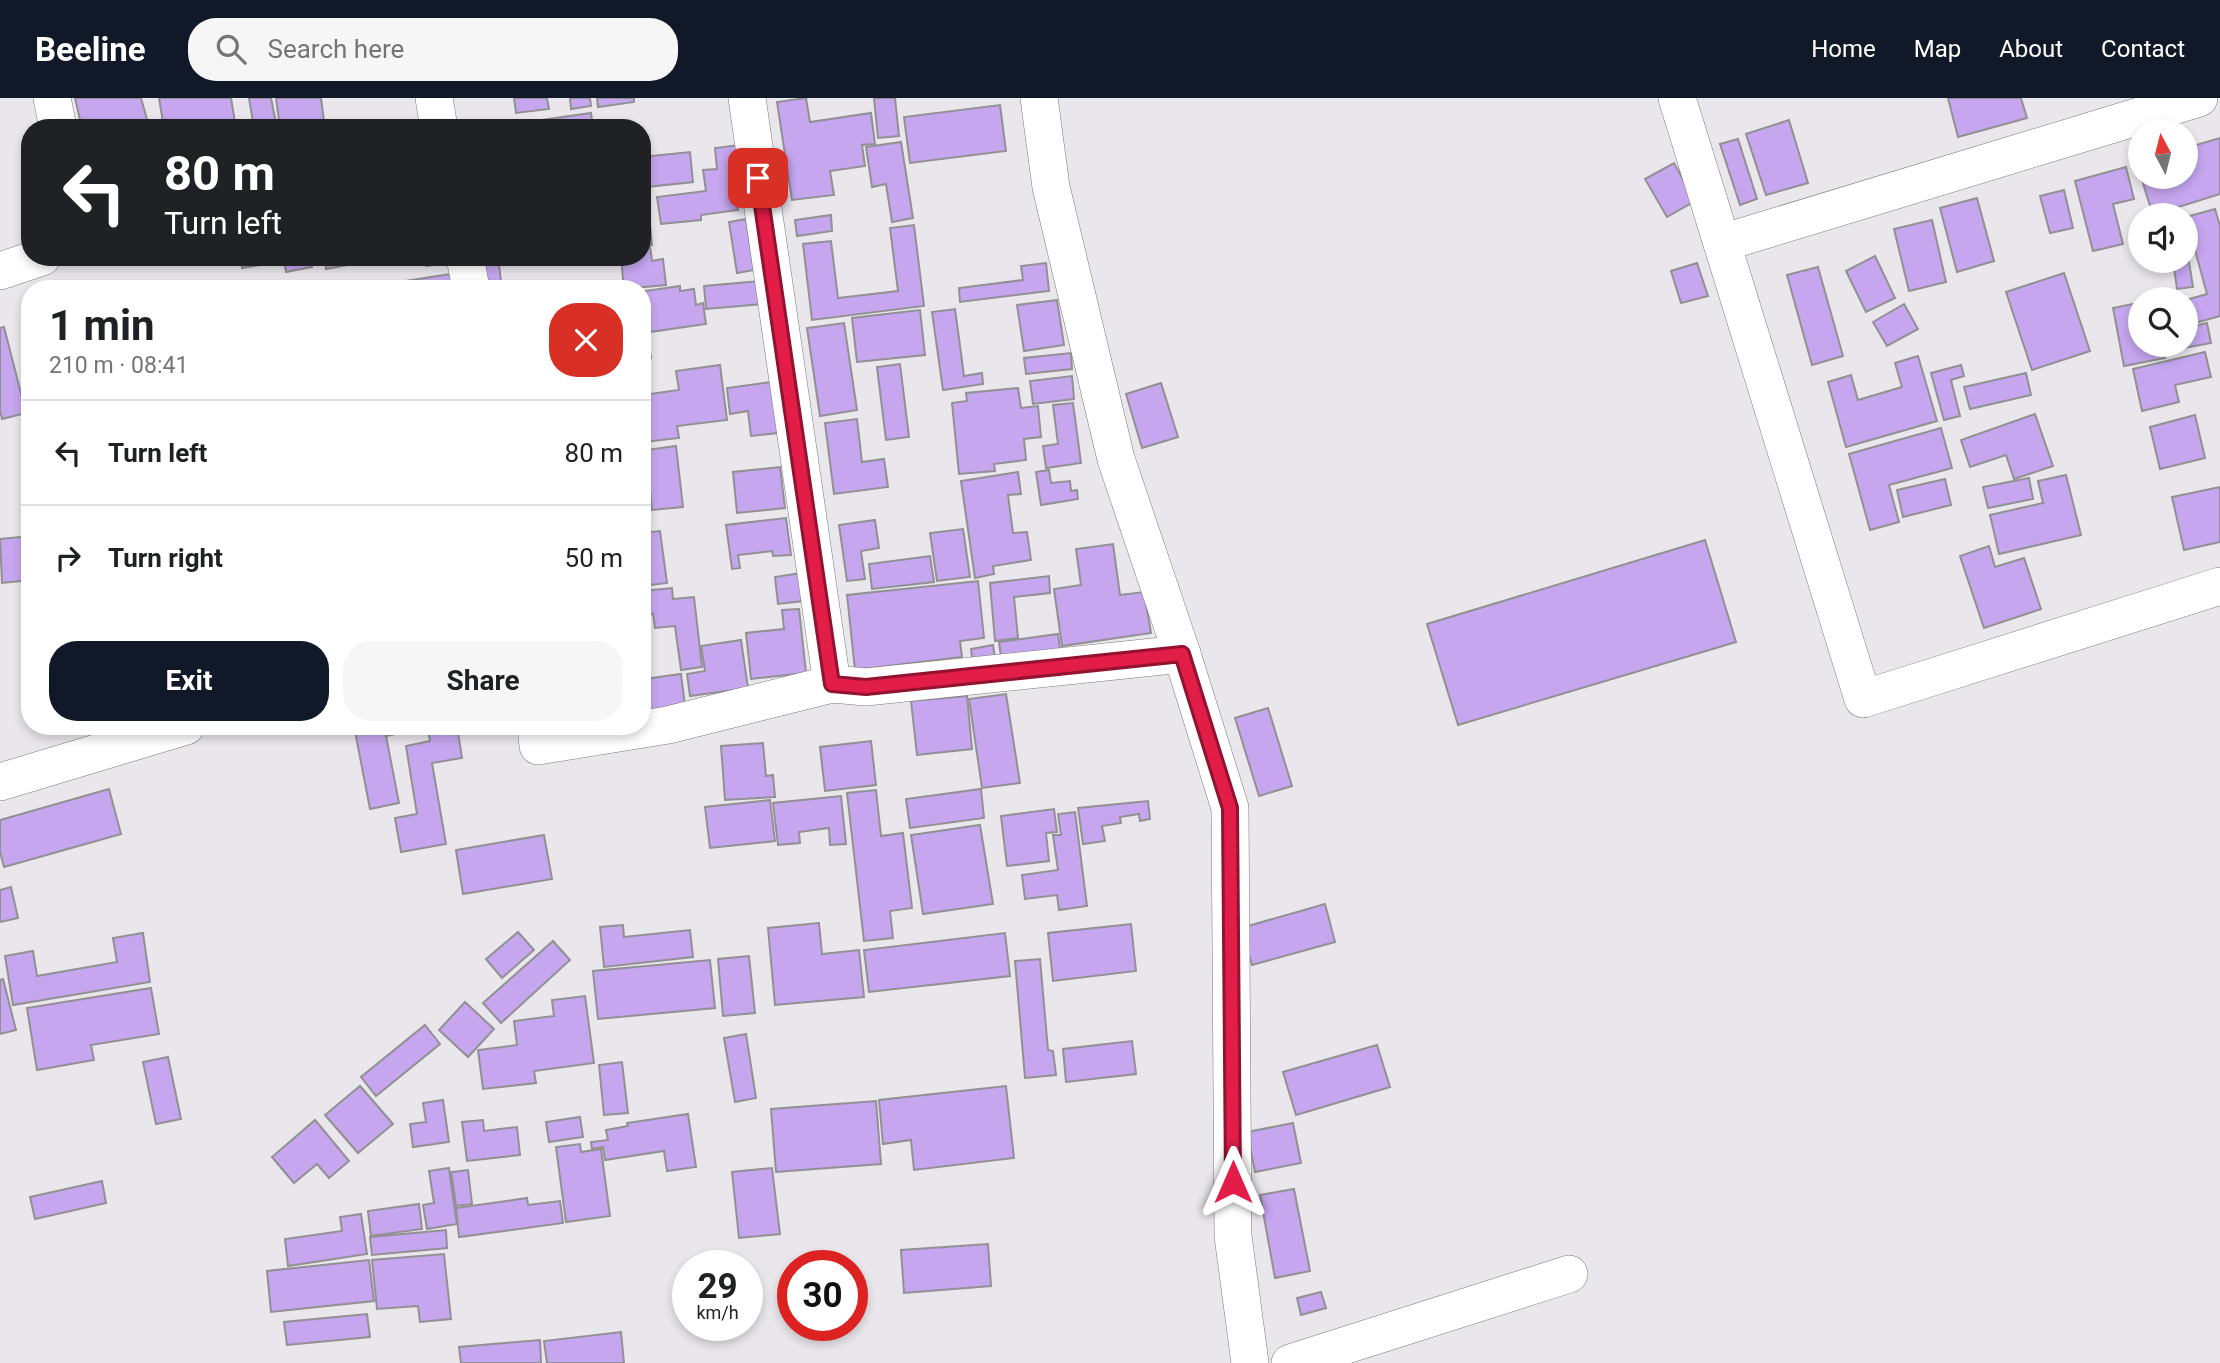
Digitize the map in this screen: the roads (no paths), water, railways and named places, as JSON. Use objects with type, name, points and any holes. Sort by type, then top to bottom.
[{"type":"street","points":[[52,98],[56,119]]},
{"type":"street","points":[[434,98],[438,119]]},
{"type":"street","points":[[747,98],[832,684]]},
{"type":"street","points":[[1039,98],[1051,187],[1116,459],[1182,654],[1230,808],[1233,1236],[1250,1363]]},
{"type":"street","points":[[1677,98],[1863,699],[2220,586]]},
{"type":"street","points":[[1722,243],[2199,98]]},
{"type":"street","points":[[0,271],[21,264]]},
{"type":"street","points":[[651,728],[832,684],[866,687],[1182,654]]},
{"type":"street","points":[[0,782],[156,735]]},
{"type":"street","points":[[537,735],[538,746],[606,735]]},
{"type":"street","points":[[1290,1363],[1569,1274]]}]
